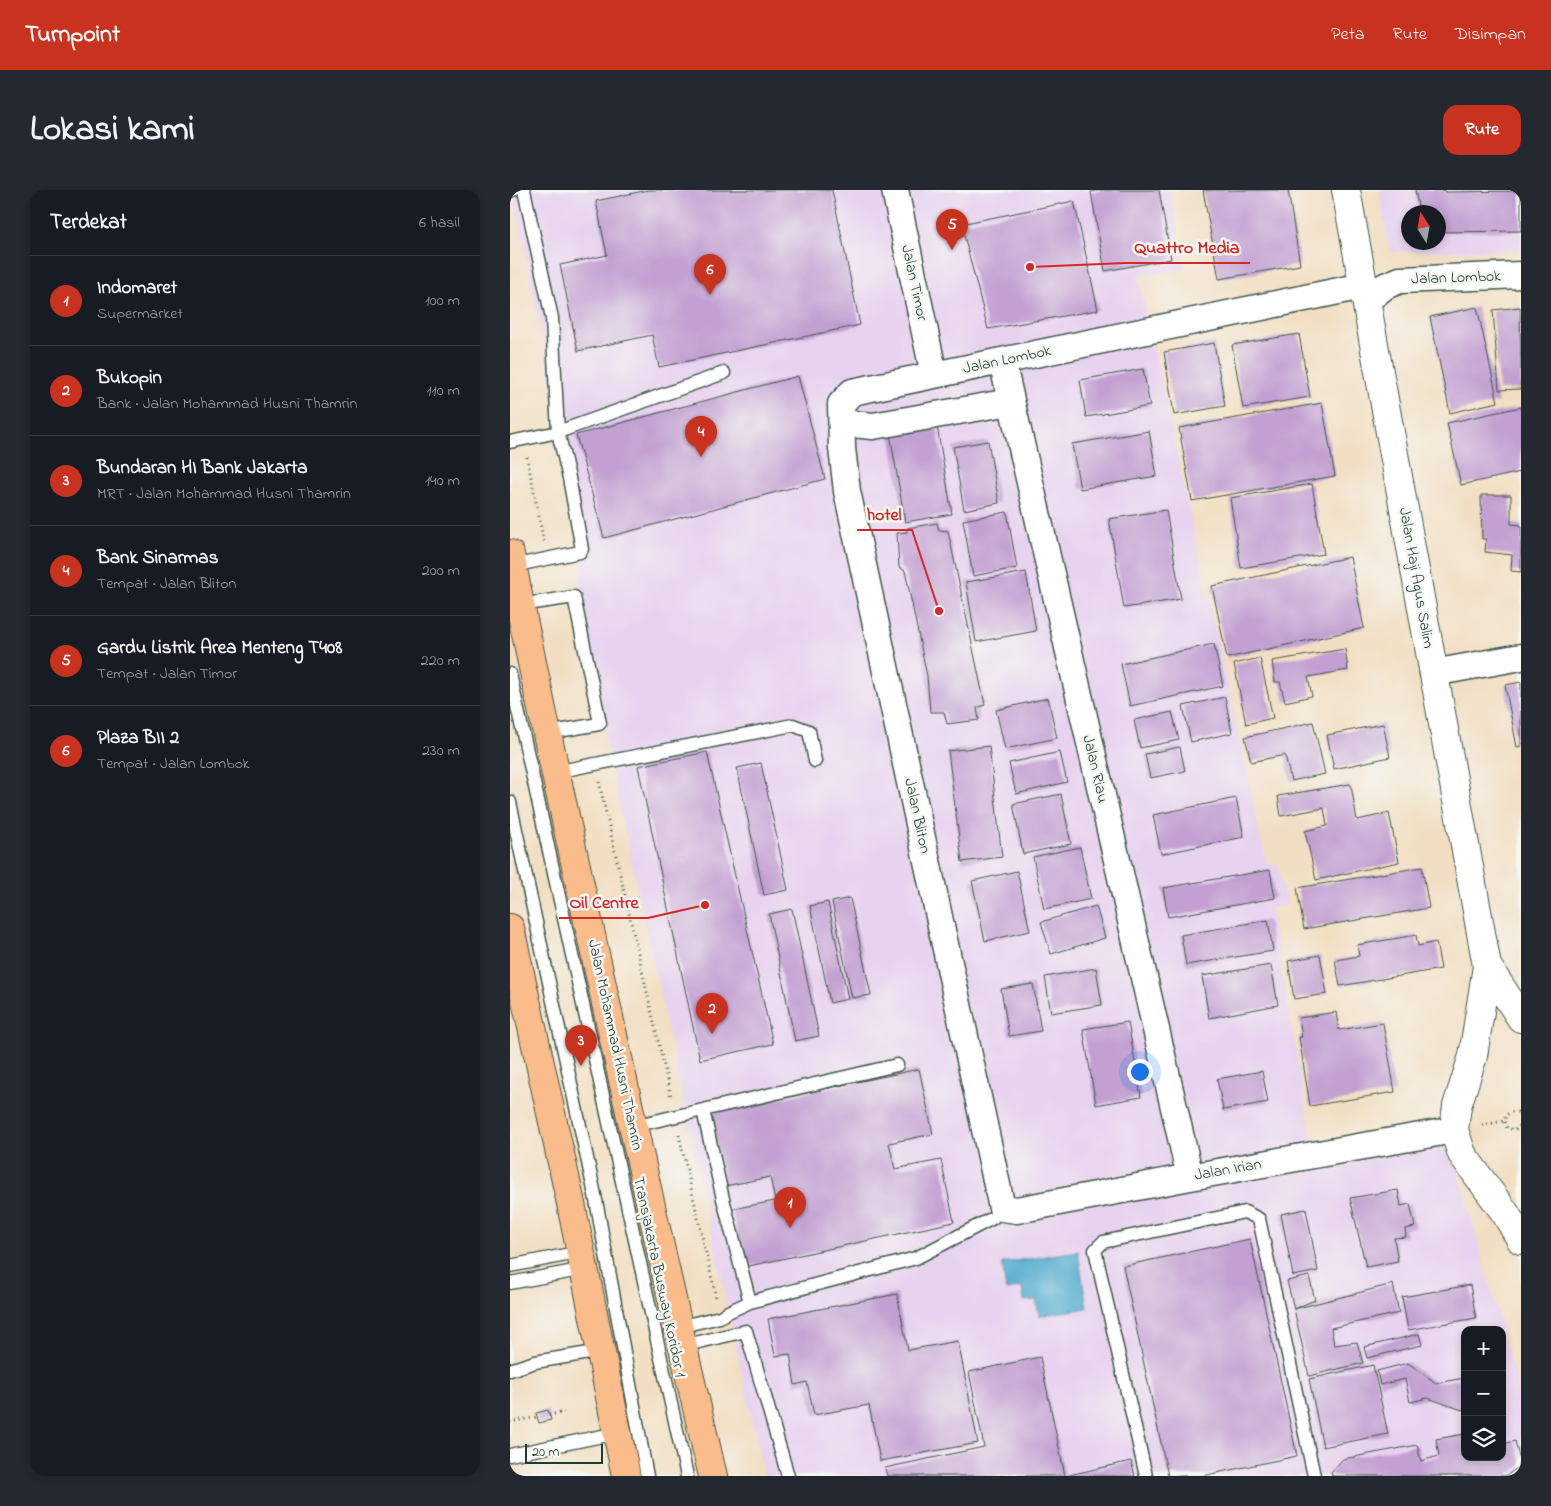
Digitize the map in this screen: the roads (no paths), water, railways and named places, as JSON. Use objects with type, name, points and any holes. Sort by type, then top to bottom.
[{"type":"main road","name":"Jalan Mohammad Husni Thamrin","points":[[511,560],[555,772],[633,1126],[713,1476]]},
{"type":"main road","points":[[510,928],[583,1261],[626,1476]]},
{"type":"street","name":"Jalan Timor","points":[[895,190],[934,375]]},
{"type":"street","name":"Jalan Haji Agus Salim","points":[[1346,190],[1487,966],[1473,1056],[1457,1106],[1454,1130],[1462,1154],[1506,1214],[1521,1240]]},
{"type":"street","name":"Jalan Lombok","points":[[842,423],[841,404],[852,392],[1365,293],[1400,280],[1521,275]]},
{"type":"street","name":"Jalan Riau","points":[[1002,362],[1190,1177]]},
{"type":"street","points":[[842,423],[873,426],[1010,402]]},
{"type":"street","name":"Jalan Bliton","points":[[842,423],[842,448],[847,492],[997,1213]]},
{"type":"street","points":[[1434,673],[1521,657]]},
{"type":"street","name":"Jalan Haji Agus Salim","points":[[1487,966],[1521,1018]]},
{"type":"street","name":"Jalan Irian","points":[[997,1213],[1454,1130]]},
{"type":"lane","points":[[511,560],[547,558],[582,551],[569,478],[558,432],[552,318],[524,190]]},
{"type":"lane","points":[[510,442],[558,432],[724,372]]},
{"type":"lane","points":[[520,605],[574,597],[600,723],[547,733]]},
{"type":"lane","name":"Transjakarta Busway Koridor 1","points":[[510,674],[687,1476]]},
{"type":"lane","points":[[555,772],[793,726],[809,731],[815,761]]},
{"type":"lane","points":[[510,802],[595,1196],[647,1476]]},
{"type":"lane","points":[[633,1126],[897,1065]]},
{"type":"lane","points":[[703,1110],[723,1199],[750,1302]]},
{"type":"lane","points":[[1146,1476],[1095,1250],[1103,1242],[1245,1212],[1259,1219],[1314,1476]]},
{"type":"lane","points":[[680,1336],[750,1302],[916,1258],[997,1213]]},
{"type":"lane","points":[[510,1266],[583,1261]]},
{"type":"lane","points":[[510,1283],[583,1261]]},
{"type":"lane","points":[[680,1336],[746,1331],[788,1476]]},
{"type":"lane","points":[[510,1370],[536,1362],[600,1351]]},
{"type":"lane","points":[[510,1455],[618,1433]]},
{"type":"water","points":[[1078,1251],[1087,1308],[1039,1316],[1036,1300],[1024,1301],[1022,1287],[1006,1290],[1002,1263]]},
{"type":"place","name":"Gardu Listrik Area Menteng T408","points":[[952,250]]},
{"type":"place","name":"Quattro Media","points":[[1030,267]]},
{"type":"place","name":"Plaza BII 2","points":[[710,295]]},
{"type":"place","name":"Bank Sinarmas","points":[[701,457]]},
{"type":"place","name":"hotel","points":[[939,611]]},
{"type":"place","name":"Oil Centre","points":[[705,905]]},
{"type":"place","name":"Bukopin","points":[[712,1034]]},
{"type":"place","name":"Bundaran HI Bank Jakarta","points":[[581,1066]]},
{"type":"place","name":"Indomaret","points":[[790,1228]]}]
